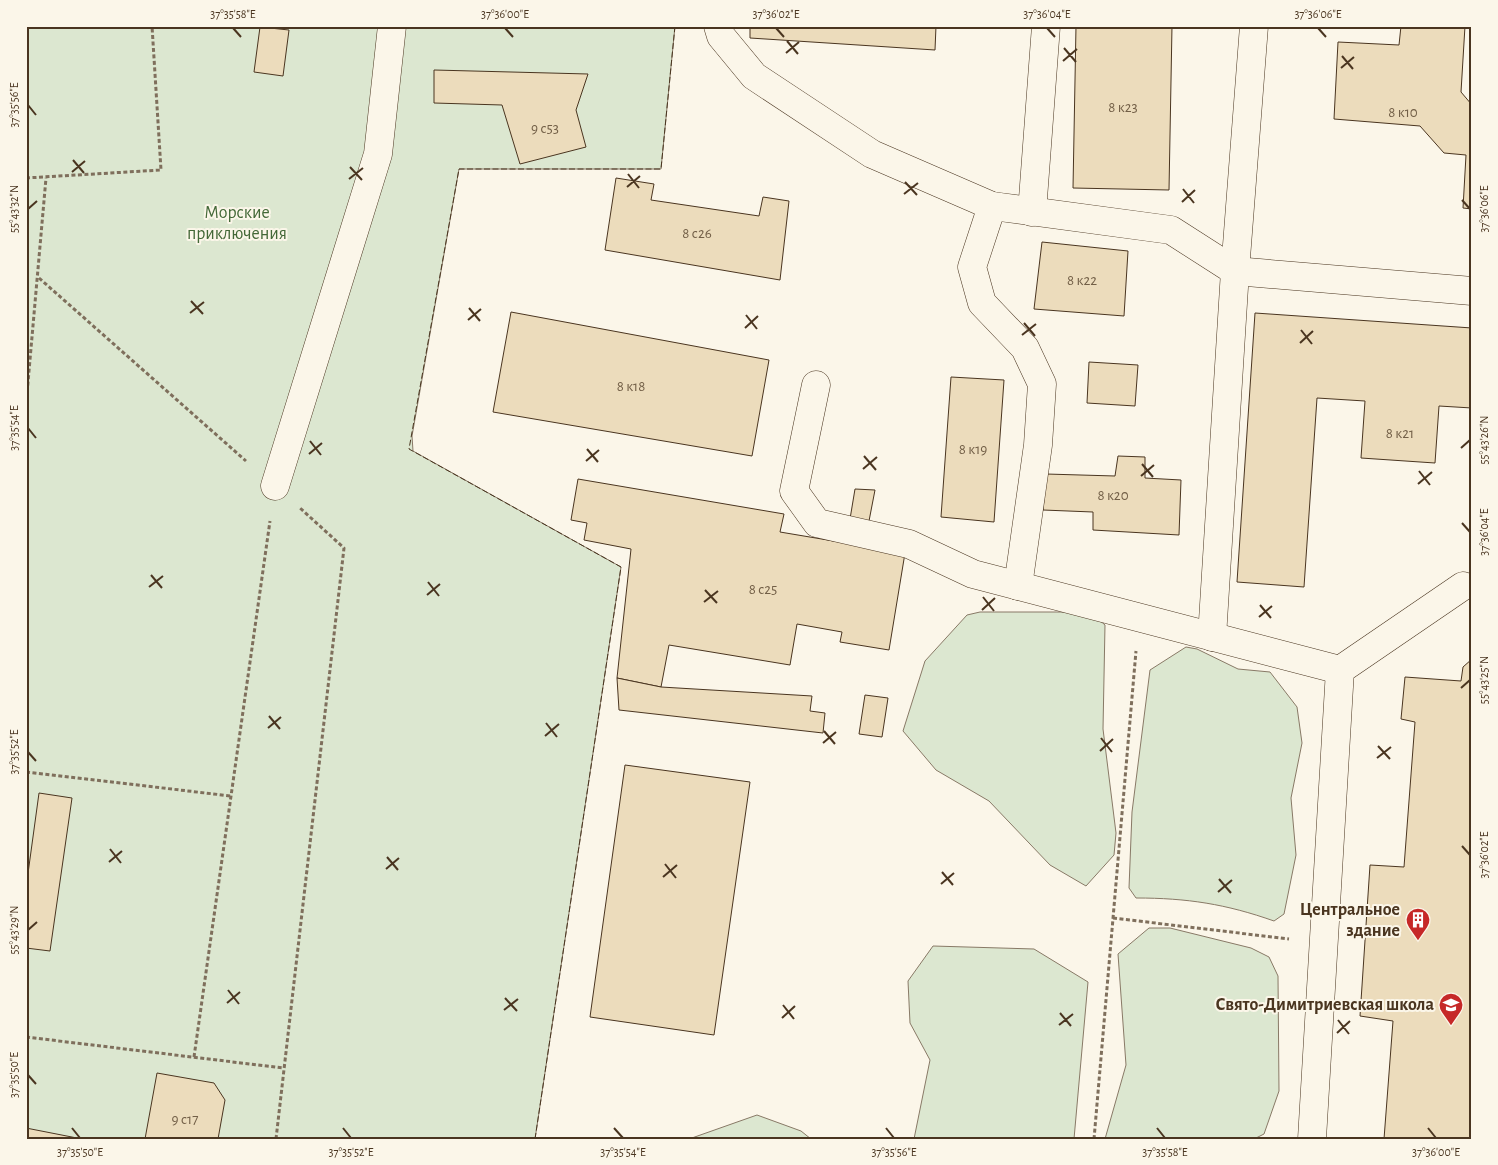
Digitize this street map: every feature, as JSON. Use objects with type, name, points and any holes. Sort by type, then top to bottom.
[{"type":"lane","points":[[275,486],[378,154],[392,26]]},
{"type":"lane","points":[[718,26],[722,36],[754,76],[864,149],[992,206],[1171,230],[1235,271],[1472,291]]},
{"type":"lane","points":[[1032,212],[1046,26]]},
{"type":"lane","points":[[1212,637],[1235,271],[1254,26]]},
{"type":"lane","points":[[992,206],[972,267],[982,303],[1025,348],[1042,384],[1038,445],[1018,586]]},
{"type":"lane","points":[[816,385],[794,491],[818,523],[909,544],[973,574],[1340,670],[1469,587]]},
{"type":"lane","points":[[1312,1139],[1340,670]]},
{"type":"path","points":[[26,178],[161,170],[152,26]]},
{"type":"path","points":[[26,406],[39,278],[46,178]]},
{"type":"path","points":[[39,278],[344,548],[276,1139]]},
{"type":"path","points":[[194,1057],[275,486]]},
{"type":"path","points":[[1094,1139],[1139,618]]},
{"type":"path","points":[[26,772],[231,796]]},
{"type":"path","points":[[1113,918],[1324,942]]},
{"type":"path","points":[[26,1037],[283,1068]]},
{"type":"green space","name":"Морские приключения","points":[[26,26],[675,26],[661,169],[459,169],[412,436],[413,451],[621,567],[535,1139],[26,1139]]},
{"type":"green space","points":[[980,612],[1090,612],[1105,625],[1103,729],[1116,833],[1114,855],[1086,886],[1050,865],[989,801],[936,770],[903,731],[925,661],[967,615]]},
{"type":"green space","points":[[1186,647],[1197,649],[1238,669],[1270,672],[1297,707],[1302,743],[1291,798],[1296,855],[1284,914],[1274,921],[1239,910],[1206,903],[1172,899],[1136,898],[1129,888],[1132,812],[1150,670]]},
{"type":"green space","points":[[1149,928],[1170,928],[1251,948],[1269,957],[1278,976],[1279,1091],[1264,1134],[1254,1139],[1105,1139],[1126,1065],[1118,954]]},
{"type":"green space","points":[[933,946],[1034,949],[1088,982],[1074,1139],[914,1139],[930,1060],[910,1023],[908,981]]},
{"type":"green space","points":[[757,1115],[801,1131],[811,1139],[689,1139]]},
{"type":"building","points":[[750,26],[936,26],[935,50],[750,38]]},
{"type":"building","points":[[1076,26],[1172,26],[1169,190],[1073,188]]},
{"type":"building","points":[[1401,26],[1465,26],[1461,92],[1472,105],[1472,209],[1463,208],[1466,155],[1444,153],[1420,126],[1334,119],[1338,42],[1399,45]]},
{"type":"building","points":[[260,27],[289,30],[283,76],[254,72]]},
{"type":"building","points":[[434,70],[588,74],[576,110],[586,147],[520,164],[502,105],[434,103]]},
{"type":"building","points":[[616,178],[654,184],[651,200],[759,216],[763,197],[789,201],[780,280],[605,250]]},
{"type":"building","points":[[1042,242],[1128,251],[1124,316],[1034,309]]},
{"type":"building","points":[[511,312],[769,360],[752,456],[493,412]]},
{"type":"building","points":[[1255,313],[1472,328],[1472,408],[1439,406],[1435,463],[1361,458],[1365,401],[1317,398],[1304,587],[1237,582]]},
{"type":"building","points":[[1089,362],[1138,365],[1135,406],[1087,403]]},
{"type":"building","points":[[951,377],[1004,380],[994,522],[941,517]]},
{"type":"building","points":[[1118,456],[1145,457],[1145,478],[1181,480],[1179,535],[1093,530],[1093,512],[1043,510],[1046,474],[1115,476]]},
{"type":"building","points":[[578,479],[784,514],[780,532],[905,553],[889,650],[840,642],[842,632],[797,624],[790,665],[669,645],[661,687],[617,678],[631,549],[584,540],[587,523],[571,520]]},
{"type":"building","points":[[855,489],[875,490],[869,521],[850,519]]},
{"type":"building","name":"Центральное здание","points":[[1472,659],[1472,1139],[1384,1139],[1393,1021],[1360,1016],[1370,865],[1404,867],[1415,722],[1401,719],[1405,677],[1461,681],[1463,667]]},
{"type":"building","points":[[617,678],[661,687],[812,696],[810,711],[825,713],[823,733],[619,710]]},
{"type":"building","points":[[865,695],[888,698],[882,737],[859,734]]},
{"type":"building","points":[[625,765],[750,782],[714,1035],[590,1017]]},
{"type":"building","points":[[39,793],[72,798],[50,951],[26,948],[26,888]]},
{"type":"building","points":[[157,1073],[214,1083],[225,1100],[218,1139],[145,1139]]},
{"type":"building","points":[[26,1128],[82,1139],[26,1139]]},
{"type":"fence","points":[[535,1139],[621,567],[409,449],[459,169],[661,169],[675,26]]},
{"type":"place","name":"Центральное здание","points":[[1418,941]]},
{"type":"place","name":"Свято-Димитриевская школа","points":[[1451,1026]]}]
